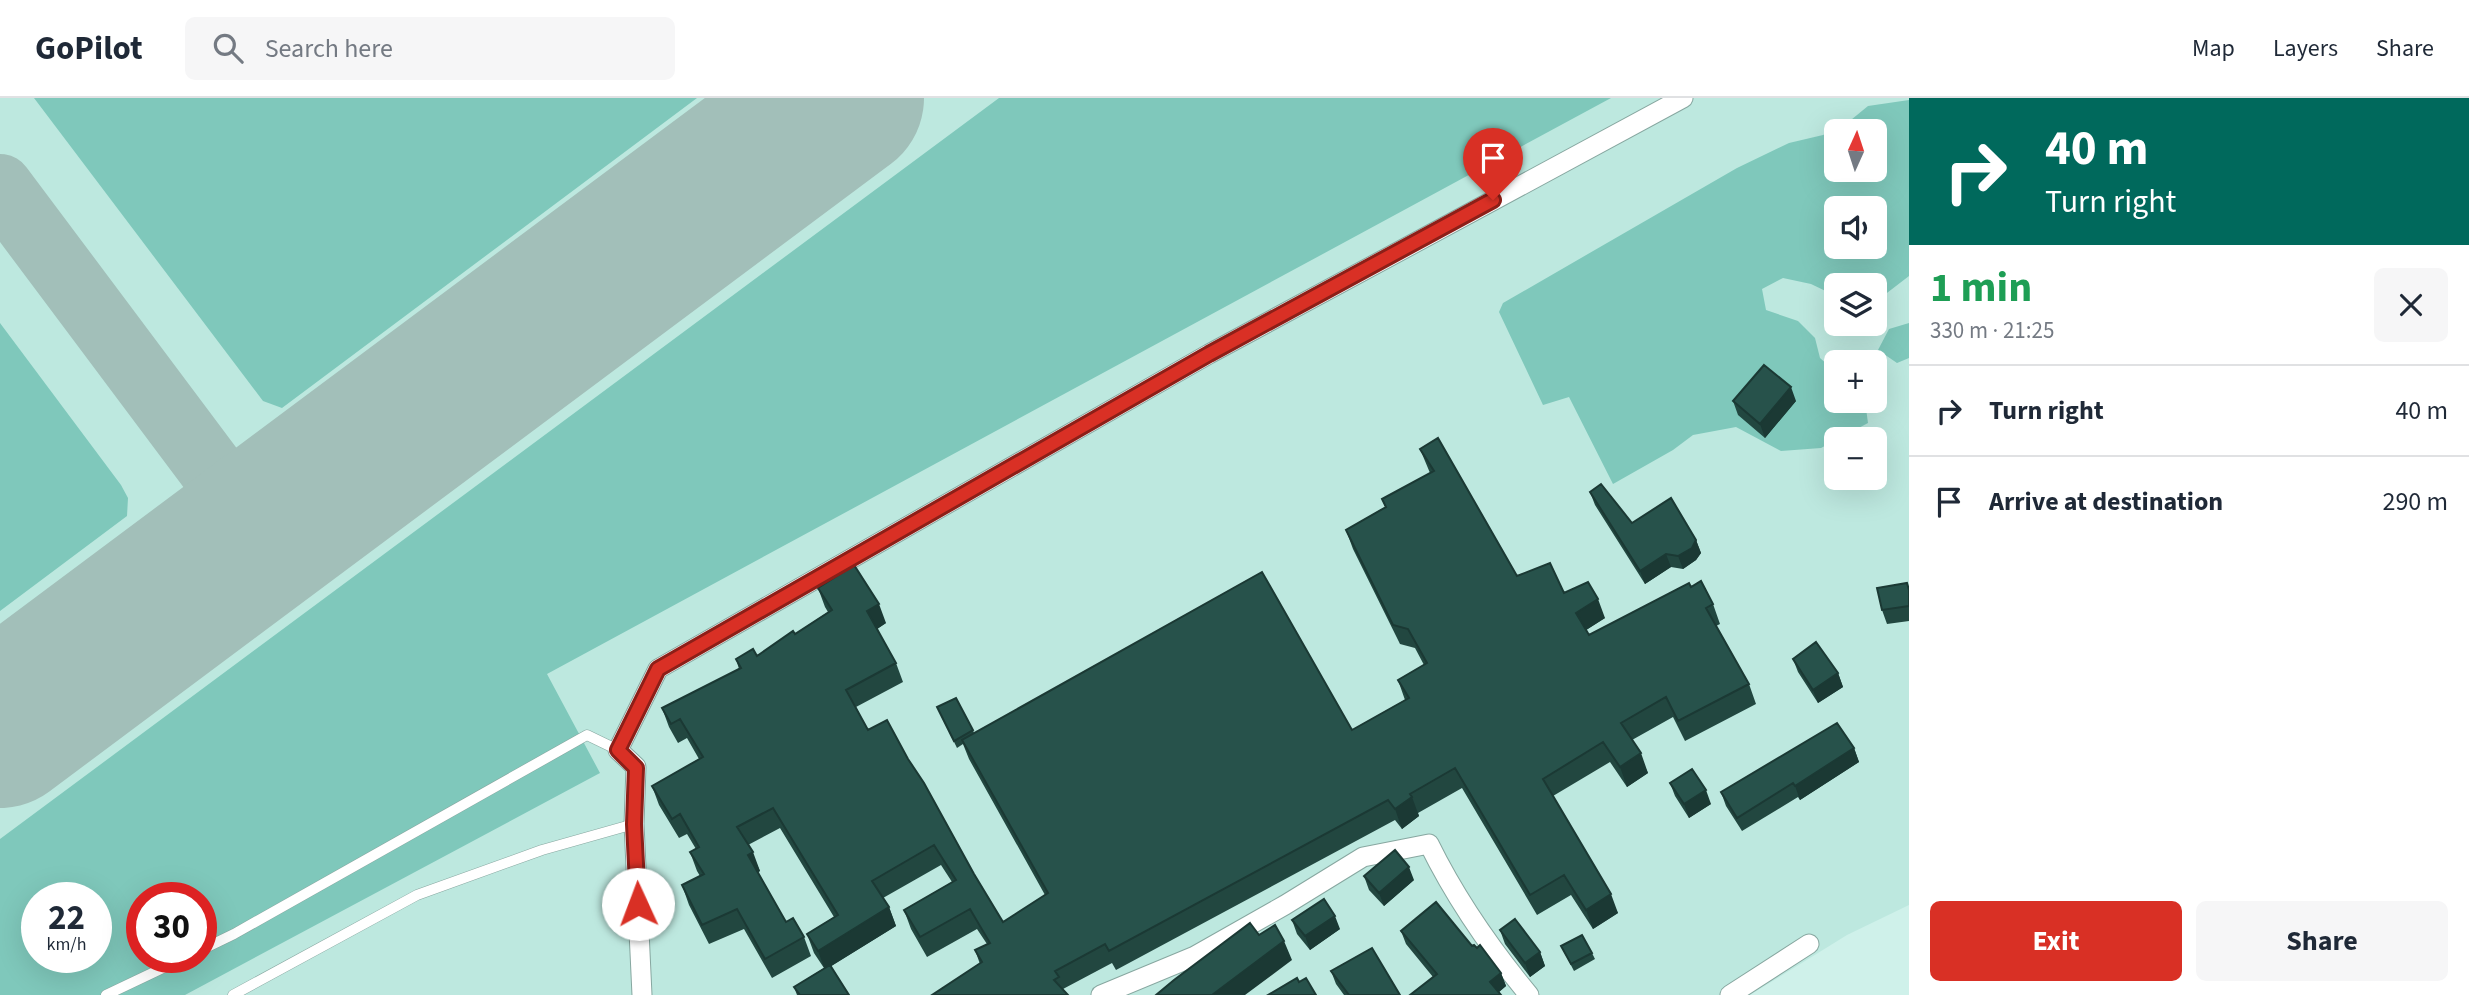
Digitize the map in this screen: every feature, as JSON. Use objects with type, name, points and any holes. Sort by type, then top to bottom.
[{"type":"street","points":[[642,995],[634,824],[636,768],[618,750],[658,669],[1209,354],[1683,98]]},
{"type":"street","points":[[1101,995],[1195,956],[1363,857],[1429,844],[1448,882],[1494,953],[1529,995]]},
{"type":"street","points":[[1730,995],[1809,944]]},
{"type":"lane","points":[[217,942],[587,735],[618,750]]},
{"type":"lane","points":[[233,995],[417,895],[542,850],[634,824]]},
{"type":"lane","points":[[106,995],[152,973]]},
{"type":"shaded area","points":[[0,98],[1909,98],[1909,905],[1847,935],[1750,995],[0,995]]},
{"type":"shaded area","points":[[34,98],[697,98],[282,408],[263,401]]},
{"type":"shaded area","points":[[999,98],[1611,98],[547,674],[600,773],[185,995],[0,995],[0,839]]},
{"type":"shaded area","points":[[1909,100],[1909,276],[1887,293],[1887,273],[1824,273],[1824,290],[1811,284],[1783,278],[1762,289],[1766,310],[1798,321],[1815,338],[1820,358],[1824,362],[1824,413],[1867,413],[1868,423],[1860,427],[1824,427],[1824,446],[1781,451],[1736,427],[1693,435],[1673,450],[1613,484],[1569,397],[1543,405],[1499,312],[1503,303],[1737,168],[1789,143],[1824,135],[1824,182],[1887,182],[1887,119],[1852,119],[1868,106]]},
{"type":"shaded area","points":[[0,323],[128,498],[127,516],[0,611]]},
{"type":"shaded area","points":[[1909,323],[1909,358],[1897,363],[1887,356],[1887,350],[1878,350],[1889,329]]},
{"type":"building","points":[[1764,365],[1791,387],[1760,424],[1733,401]]},
{"type":"building","points":[[1438,438],[1517,576],[1550,563],[1564,593],[1588,582],[1598,599],[1576,613],[1589,635],[1689,583],[1691,587],[1701,581],[1713,604],[1706,608],[1749,684],[1678,721],[1666,697],[1621,723],[1641,753],[1620,767],[1603,742],[1543,779],[1611,894],[1586,910],[1564,875],[1530,895],[1455,768],[1410,794],[1412,797],[1395,809],[1388,800],[1109,951],[1105,944],[1055,971],[1059,977],[1054,980],[1068,995],[932,995],[982,962],[975,950],[990,943],[970,909],[920,937],[904,910],[956,880],[934,845],[872,881],[889,907],[818,951],[807,934],[838,915],[773,808],[737,827],[753,852],[748,855],[786,922],[793,918],[804,937],[765,959],[737,909],[702,925],[682,885],[704,874],[690,852],[699,847],[680,814],[672,819],[652,786],[703,757],[680,719],[671,724],[662,708],[741,668],[736,659],[753,649],[757,656],[793,631],[795,634],[832,610],[818,588],[854,565],[879,604],[867,611],[896,663],[846,690],[868,730],[887,720],[1003,922],[1048,893],[962,740],[1262,572],[1352,730],[1409,698],[1398,680],[1427,663],[1408,629],[1393,625],[1346,530],[1386,507],[1382,499],[1434,471],[1420,449]]},
{"type":"building","points":[[1601,484],[1632,523],[1671,498],[1696,540],[1692,548],[1678,556],[1666,554],[1640,571],[1590,492]]},
{"type":"building","points":[[1907,583],[1909,606],[1882,610],[1877,588]]},
{"type":"building","points":[[1816,642],[1838,673],[1813,690],[1793,659]]},
{"type":"building","points":[[956,698],[973,730],[954,741],[937,707]]},
{"type":"building","points":[[1837,723],[1854,748],[1795,786],[1793,783],[1737,818],[1721,792]]},
{"type":"building","points":[[1692,769],[1706,790],[1684,804],[1670,783]]},
{"type":"building","points":[[1395,850],[1409,867],[1379,893],[1364,876]]},
{"type":"building","points":[[1324,899],[1335,916],[1305,936],[1292,920]]},
{"type":"building","points":[[1436,902],[1472,946],[1477,948],[1480,945],[1501,973],[1490,982],[1501,995],[1410,995],[1437,974],[1401,931]]},
{"type":"building","points":[[1515,919],[1540,952],[1525,963],[1500,930]]},
{"type":"building","points":[[1250,923],[1259,935],[1275,925],[1284,941],[1212,995],[1156,995],[1174,980]]},
{"type":"building","points":[[1582,935],[1592,953],[1571,964],[1561,946]]},
{"type":"building","points":[[1372,948],[1400,995],[1349,995],[1331,971]]},
{"type":"building","points":[[830,965],[849,995],[800,995],[794,987]]},
{"type":"building","points":[[1297,978],[1299,982],[1306,978],[1316,995],[1268,995]]},
{"type":"taxiway","points":[[0,187],[259,533]]},
{"type":"runway","points":[[0,726],[842,98]]},
{"type":"route","points":[[638,904],[634,824],[636,768],[618,750],[658,669],[1209,354],[1493,200]]}]
